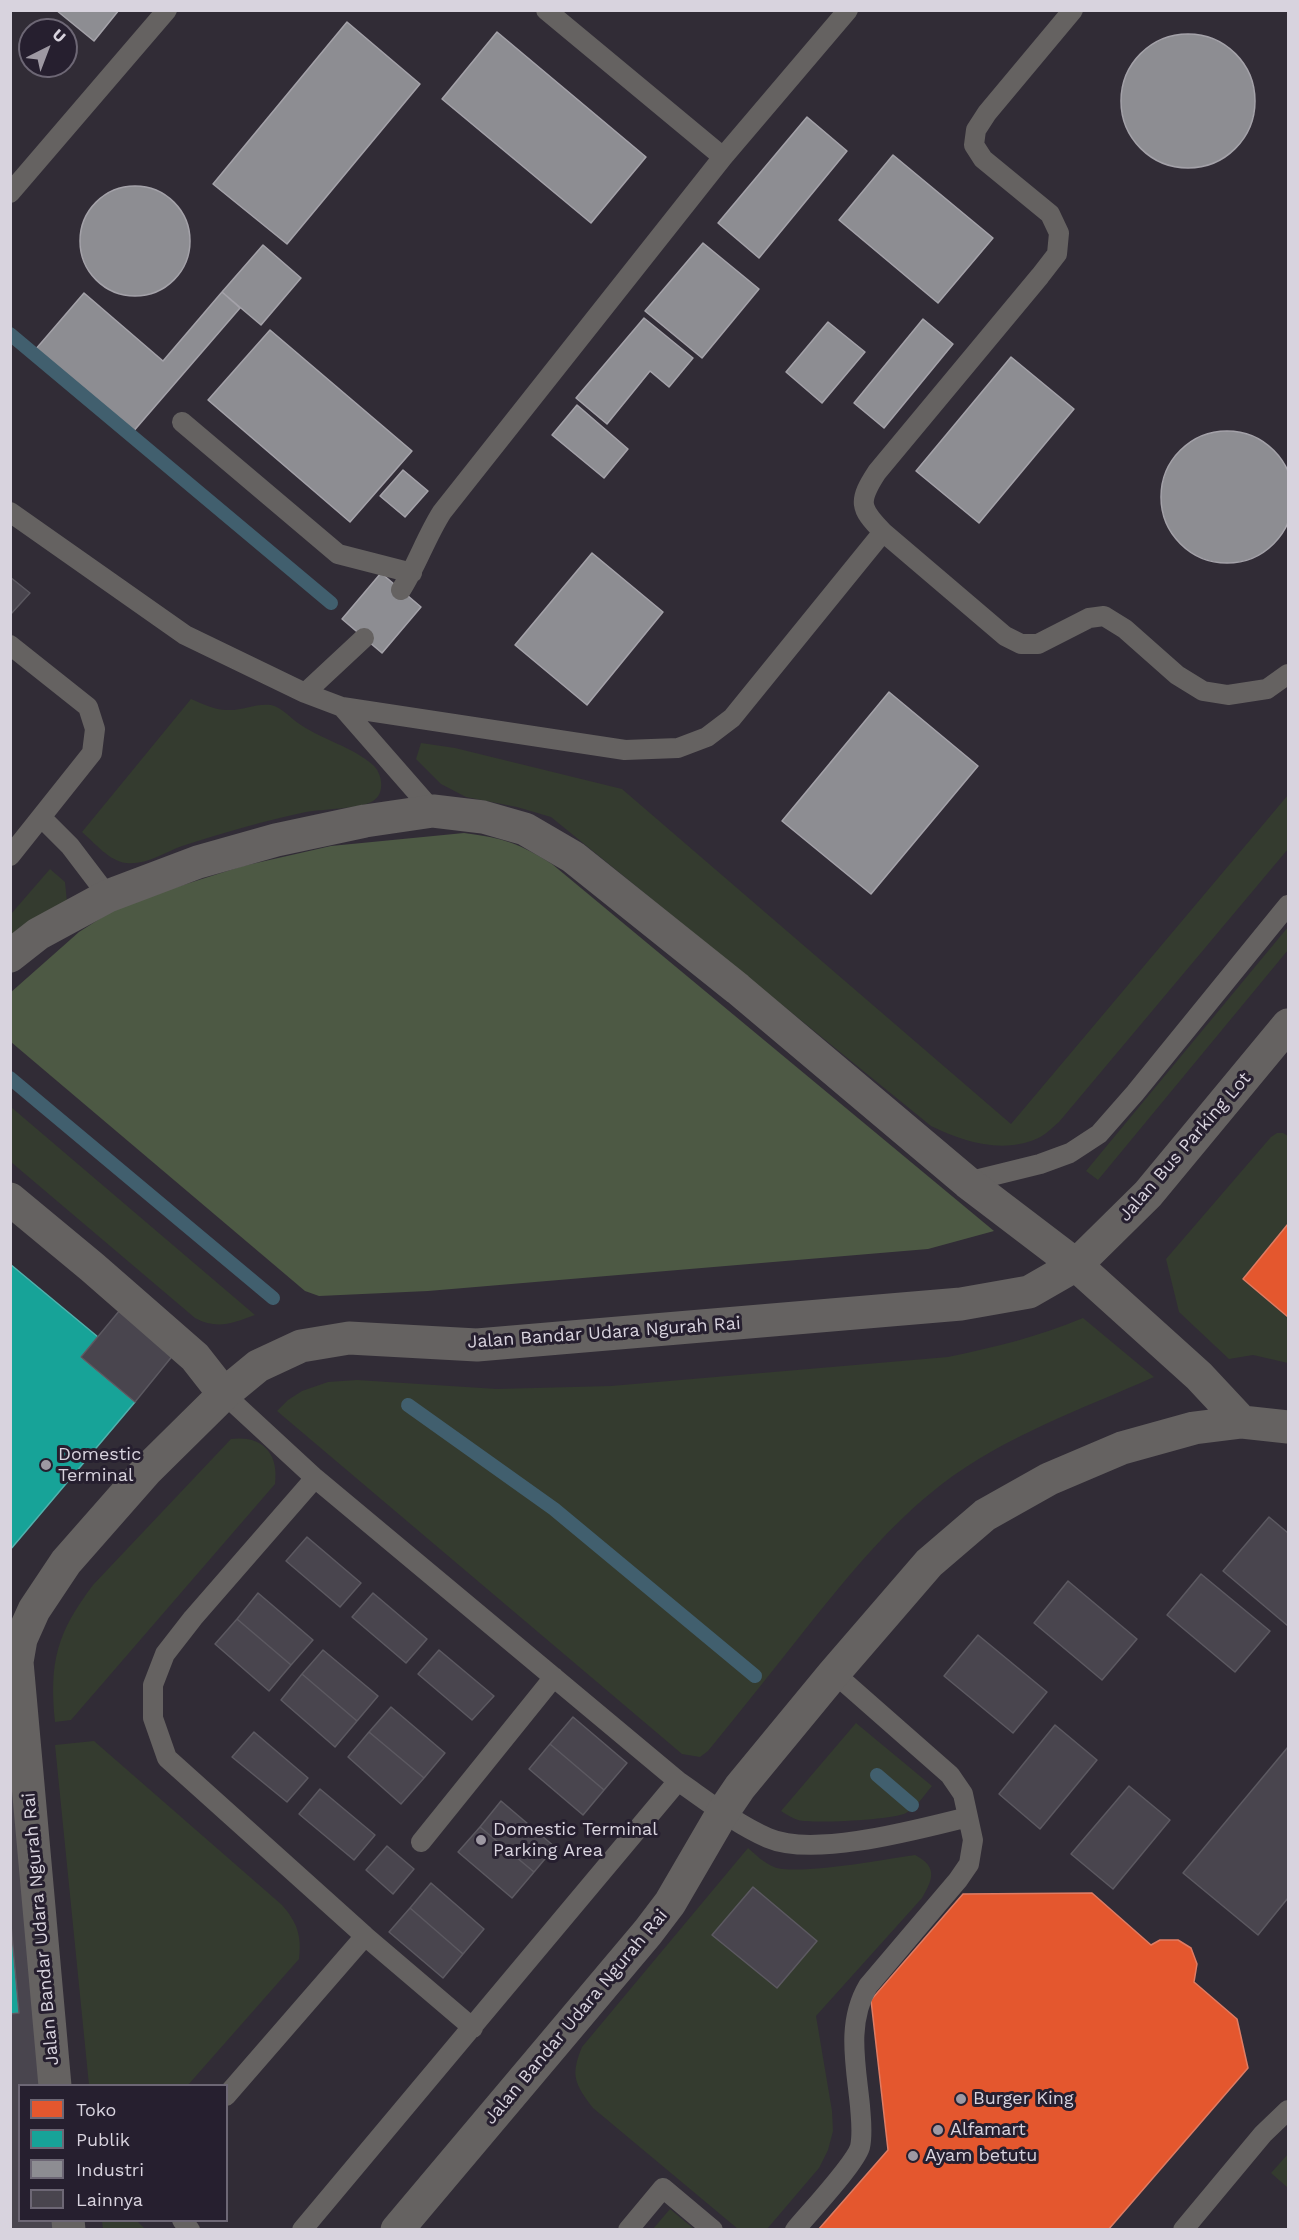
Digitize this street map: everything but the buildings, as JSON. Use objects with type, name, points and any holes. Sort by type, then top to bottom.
[{"type":"street","points":[[10,956],[38,934],[108,896],[198,862],[276,840],[365,821],[433,811],[483,817],[525,829],[573,857],[738,989],[967,1182],[1076,1264],[1199,1376],[1242,1422]]},
{"type":"street","name":"Jalan Bus Parking Lot","points":[[1076,1264],[1148,1194],[1286,1034]]},
{"type":"street","points":[[10,1199],[92,1267],[195,1358],[224,1394]]},
{"type":"street","name":"Jalan Bandar Udara Ngurah Rai","points":[[56,2084],[17,1662],[21,1639],[34,1610],[66,1562],[146,1471],[224,1394],[258,1366],[301,1346],[349,1338],[477,1345],[961,1304],[1029,1292],[1076,1264]]},
{"type":"street","name":"Jalan Bandar Udara Ngurah Rai","points":[[396,2229],[648,1932],[670,1903],[740,1787],[929,1563],[985,1515],[1049,1479],[1122,1448],[1194,1428],[1242,1422],[1288,1427]]},
{"type":"lane","points":[[10,193],[167,10]]},
{"type":"lane","points":[[546,10],[723,157]]},
{"type":"lane","points":[[401,590],[412,573],[432,528],[442,512],[723,157],[848,10]]},
{"type":"lane","points":[[1064,14],[987,113],[976,130],[974,146],[983,159],[1050,214],[1059,232],[1056,254],[873,478],[863,500],[866,514],[883,532],[1005,636],[1021,644],[1038,644],[1089,618],[1104,616],[1125,629],[1177,675],[1203,691],[1228,695],[1267,689],[1288,674]]},
{"type":"lane","points":[[182,422],[338,554],[412,573]]},
{"type":"lane","points":[[10,512],[185,635],[305,693],[342,707],[626,750],[678,748],[707,737],[732,718],[883,532]]},
{"type":"lane","points":[[305,693],[364,638]]},
{"type":"lane","points":[[10,645],[88,707],[95,729],[92,753],[10,856]]},
{"type":"lane","points":[[342,707],[433,811]]},
{"type":"lane","points":[[41,817],[70,846],[108,896]]},
{"type":"lane","points":[[967,1182],[1040,1164],[1070,1153],[1099,1134],[1288,904]]},
{"type":"lane","points":[[224,1394],[315,1478],[678,1781],[723,1812],[770,1839],[813,1846],[894,1834],[968,1818]]},
{"type":"lane","points":[[315,1478],[193,1618],[165,1654],[153,1685],[153,1718],[167,1758],[365,1936],[473,2028]]},
{"type":"lane","points":[[795,2229],[846,2169],[859,2150],[862,2133],[853,2032],[855,2013],[860,1999],[868,1986],[958,1880],[969,1864],[973,1840],[963,1794],[950,1774],[834,1673]]},
{"type":"lane","points":[[421,1842],[554,1677]]},
{"type":"lane","points":[[302,2229],[678,1781]]},
{"type":"lane","points":[[228,2094],[365,1936]]},
{"type":"lane","points":[[1183,2229],[1263,2134],[1288,2110]]},
{"type":"lane","points":[[628,2229],[663,2188],[713,2229]]},
{"type":"green space","points":[[191,699],[225,710],[261,705],[275,706],[310,730],[356,753],[373,765],[379,773],[380,793],[367,804],[306,812],[259,823],[182,846],[141,862],[120,862],[102,851],[82,832]]},
{"type":"green space","points":[[421,743],[455,748],[622,789],[1011,1124],[1288,795],[1288,849],[1059,1122],[1045,1134],[1023,1143],[982,1144],[931,1126],[551,817],[517,807],[466,797],[441,784],[416,759]]},
{"type":"green space","points":[[464,833],[510,843],[552,864],[994,1231],[928,1249],[428,1291],[319,1296],[305,1291],[11,1042],[10,993],[79,932],[123,904],[243,866],[331,846]]},
{"type":"green space","points":[[50,869],[65,882],[67,902],[11,937],[11,914]]},
{"type":"green space","points":[[1288,927],[1288,950],[1098,1180],[1086,1171]]},
{"type":"green space","points":[[10,1107],[255,1315],[225,1324],[211,1324],[195,1318],[11,1162]]},
{"type":"green space","points":[[1277,1133],[1288,1136],[1288,1224],[1243,1279],[1288,1317],[1288,1363],[1253,1355],[1229,1359],[1179,1312],[1166,1259],[1271,1137]]},
{"type":"green space","points":[[1083,1318],[1154,1377],[1018,1437],[966,1467],[923,1499],[855,1569],[708,1751],[700,1757],[682,1754],[277,1411],[302,1391],[328,1382],[357,1380],[497,1389],[611,1386],[948,1357],[1016,1341]]},
{"type":"green space","points":[[231,1439],[252,1440],[266,1449],[274,1464],[275,1484],[71,1720],[55,1722],[53,1682],[55,1665],[58,1649],[71,1618],[93,1585]]},
{"type":"green space","points":[[856,1723],[932,1786],[920,1801],[906,1813],[870,1819],[806,1821],[796,1819],[781,1811]]},
{"type":"green space","points":[[94,1741],[282,1905],[297,1930],[300,1943],[299,1959],[189,2084],[89,2084],[55,1745]]},
{"type":"green space","points":[[748,1848],[770,1865],[786,1869],[843,1866],[915,1855],[927,1864],[931,1874],[929,1885],[922,1898],[816,2016],[832,2111],[833,2131],[828,2150],[819,2168],[767,2229],[738,2229],[593,2108],[578,2086],[575,2073],[582,2047]]},
{"type":"green space","points":[[1288,2154],[1288,2188],[1271,2173]]},
{"type":"green space","points":[[670,2209],[694,2229],[653,2229]]},
{"type":"green space","points":[[102,2222],[138,2222],[145,2229],[103,2229]]},
{"type":"waterway","points":[[10,334],[331,603]]},
{"type":"waterway","points":[[10,1078],[273,1298]]},
{"type":"waterway","points":[[408,1405],[554,1509],[755,1676]]},
{"type":"waterway","points":[[877,1775],[912,1805]]},
{"type":"place","name":"Domestic Terminal","points":[[46,1465]]},
{"type":"place","name":"Domestic Terminal Parking Area","points":[[481,1840]]},
{"type":"place","name":"Burger King","points":[[961,2099]]},
{"type":"place","name":"Alfamart","points":[[938,2130]]},
{"type":"place","name":"Ayam betutu","points":[[913,2156]]}]
